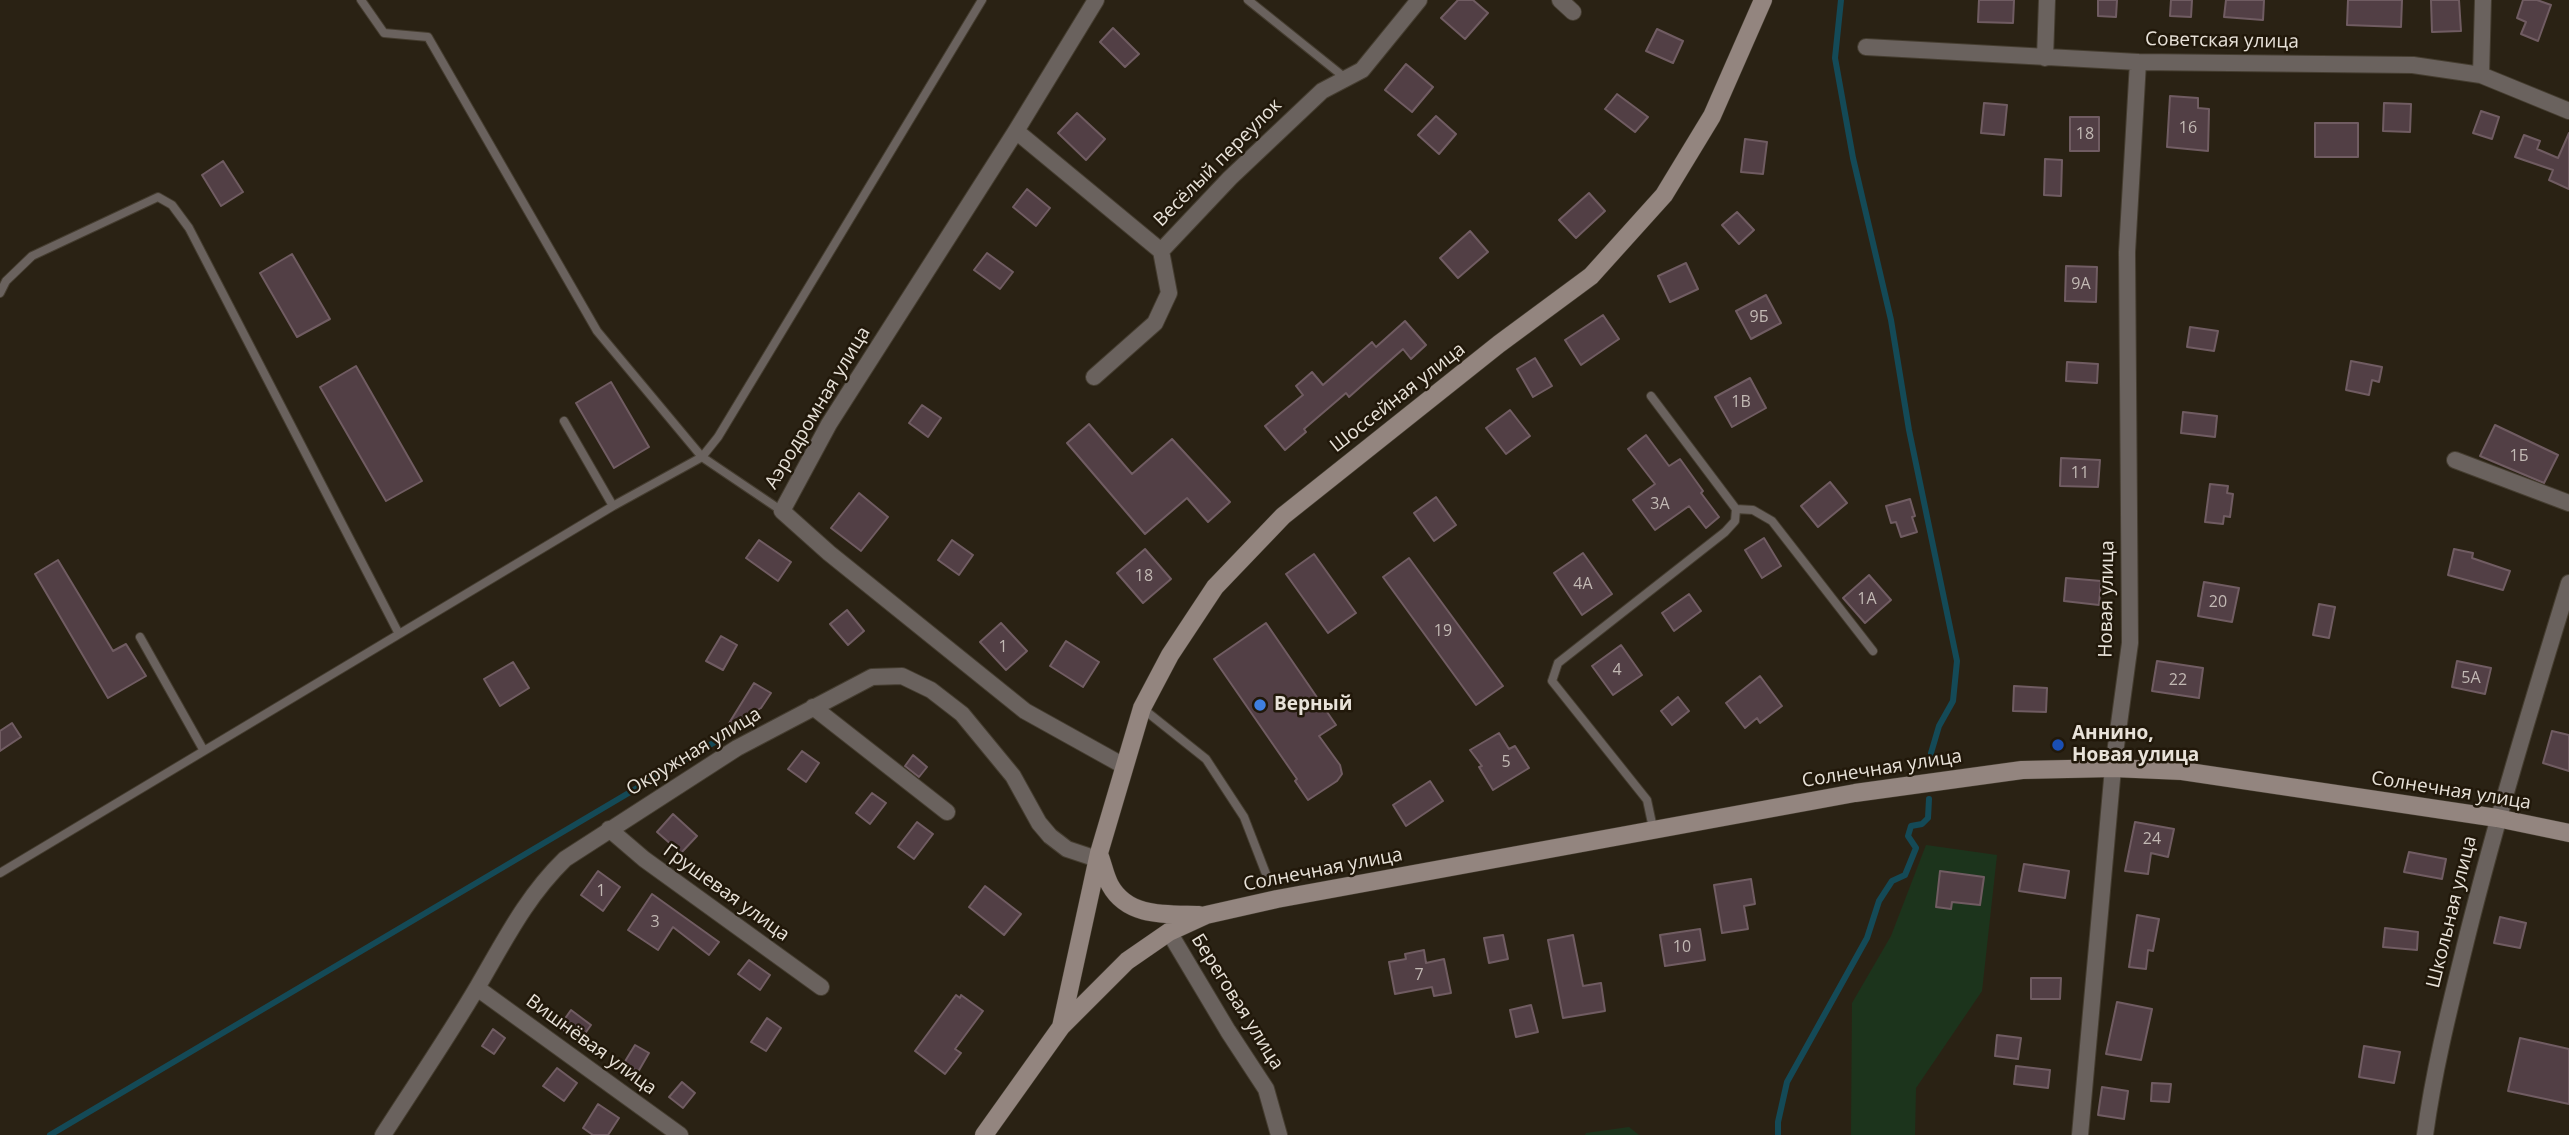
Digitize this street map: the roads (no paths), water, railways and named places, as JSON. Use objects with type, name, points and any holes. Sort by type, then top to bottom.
[{"type":"main road","name":"Шоссейная улица","points":[[1061,1027],[1098,856],[1142,708],[1170,655],[1215,587],[1283,516],[1499,344],[1591,276],[1664,195],[1712,116],[1763,0]]},
{"type":"main road","name":"Солнечная улица","points":[[1206,915],[1277,899],[1653,828],[1855,793],[2022,770],[2113,768],[2182,771],[2497,818],[2569,833]]},
{"type":"main road","points":[[1098,856],[1110,886],[1122,899],[1147,914],[1206,915]]},
{"type":"main road","points":[[984,1135],[1061,1027],[1127,961],[1169,932],[1206,915]]},
{"type":"street","name":"Аэродромная улица","points":[[1096,0],[1016,131],[829,424],[782,511],[829,553],[1025,710],[1124,766]]},
{"type":"street","name":"Весёлый переулок","points":[[1094,377],[1155,323],[1169,293],[1161,251],[1230,178],[1312,99],[1344,77],[1362,70],[1419,0]]},
{"type":"street","points":[[1560,0],[1573,12]]},
{"type":"street","points":[[2045,58],[2047,0]]},
{"type":"street","points":[[2481,75],[2483,0]]},
{"type":"street","name":"Советская улица","points":[[1866,47],[2045,58],[2413,65],[2481,75],[2569,111]]},
{"type":"street","name":"Новая улица","points":[[2080,1135],[2113,768],[2130,643],[2127,253],[2138,61]]},
{"type":"street","points":[[1016,131],[1161,251]]},
{"type":"street","points":[[2455,460],[2569,503]]},
{"type":"street","name":"Школьная улица","points":[[2425,1135],[2452,998],[2497,818],[2569,583]]},
{"type":"street","name":"Окружная улица","points":[[383,1135],[477,988],[519,914],[542,881],[565,859],[737,748],[872,677],[902,676],[932,690],[962,714],[1013,776],[1039,823],[1050,836],[1067,849],[1098,856]]},
{"type":"street","points":[[813,708],[947,812]]},
{"type":"street","name":"Грушевая улица","points":[[609,829],[644,859],[821,987]]},
{"type":"street","name":"Береговая улица","points":[[1169,932],[1266,1089],[1279,1135]]},
{"type":"street","name":"Вишнёвая улица","points":[[477,988],[680,1135]]},
{"type":"lane","points":[[361,0],[384,33],[428,37],[597,331],[702,457],[782,511]]},
{"type":"lane","points":[[0,873],[613,506],[702,457],[719,437],[982,0]]},
{"type":"lane","points":[[1248,0],[1344,77]]},
{"type":"lane","points":[[0,293],[6,281],[32,256],[158,197],[172,205],[189,228],[399,634]]},
{"type":"lane","points":[[1651,396],[1736,509],[1735,521],[1725,532],[1558,663],[1552,681],[1647,800],[1653,828]]},
{"type":"lane","points":[[564,421],[613,506]]},
{"type":"lane","points":[[1736,509],[1754,510],[1772,521],[1873,651]]},
{"type":"lane","points":[[140,638],[204,751]]},
{"type":"lane","points":[[1142,708],[1206,759],[1244,817],[1268,878]]},
{"type":"waterway","points":[[1841,0],[1835,58],[1853,158],[1891,320],[1909,430],[1957,661],[1953,701],[1939,726],[1931,753],[1931,764]]},
{"type":"waterway","points":[[50,1135],[725,736]]},
{"type":"waterway","points":[[1778,1135],[1778,1122],[1787,1082],[1867,938],[1879,901],[1892,881],[1905,875],[1916,848],[1908,836],[1911,826],[1922,824],[1928,818],[1929,799]]},
{"type":"place","name":"Верный","points":[[1260,705]]},
{"type":"place","name":"Аннино, Новая улица","points":[[2058,745]]}]
